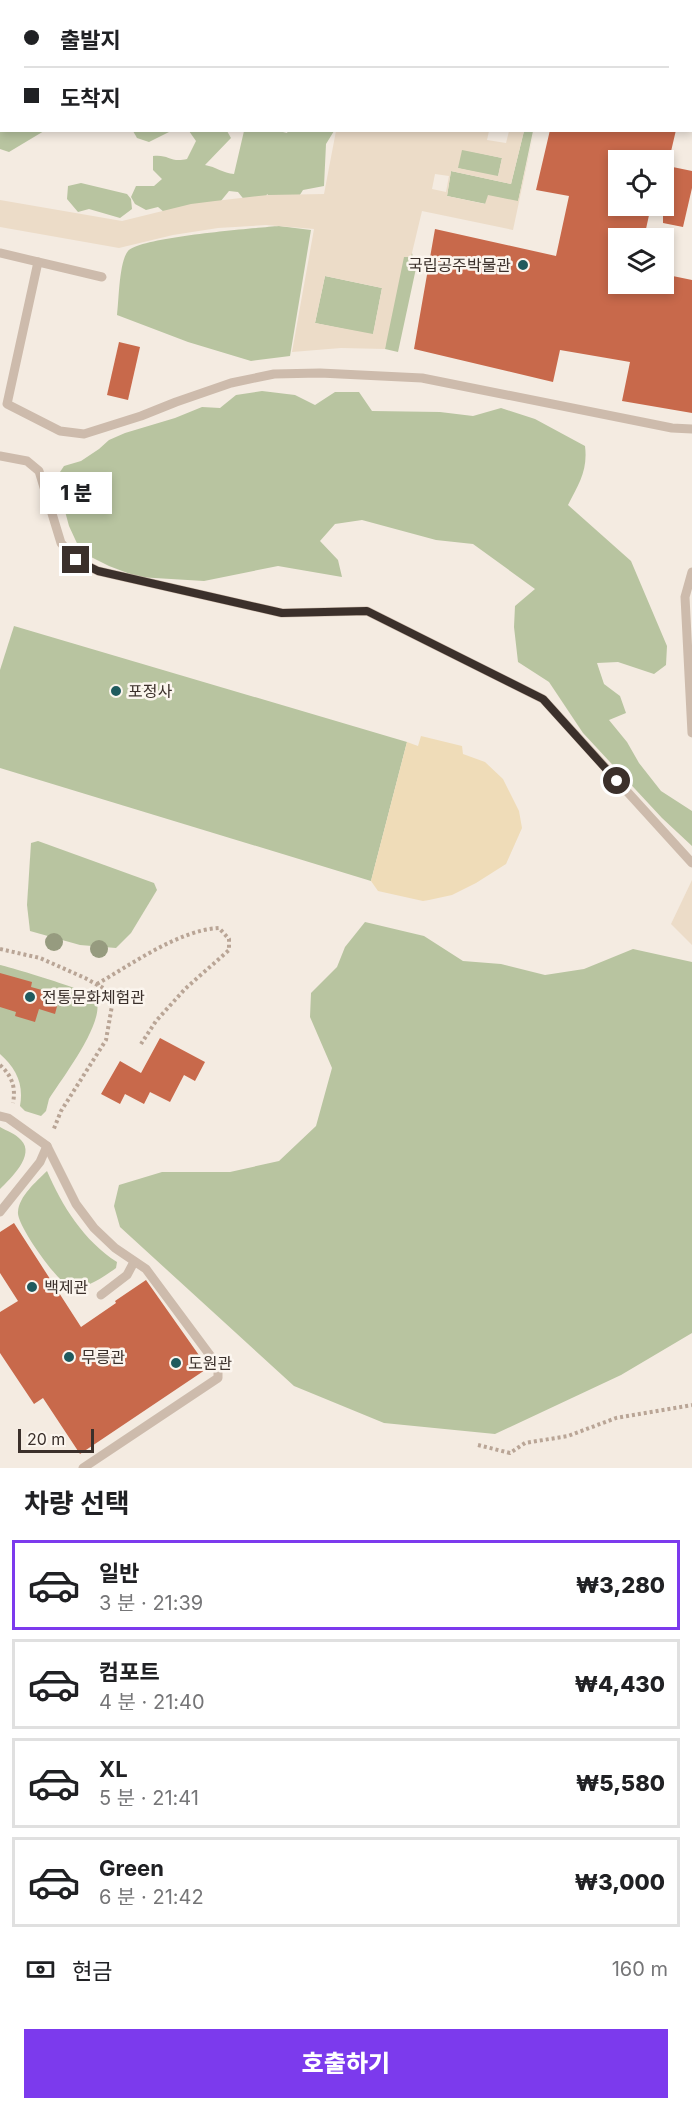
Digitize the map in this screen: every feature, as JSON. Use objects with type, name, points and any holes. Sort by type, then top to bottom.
[{"type":"lane","points":[[0,253],[102,277]]},
{"type":"lane","points":[[38,262],[7,404],[60,431],[84,434],[107,428],[231,383],[274,374],[320,373],[422,378],[672,428],[692,429]]},
{"type":"lane","points":[[0,456],[27,461],[39,471],[61,543],[76,560],[98,571],[282,613],[367,611],[543,699],[692,863]]},
{"type":"lane","points":[[692,572],[685,597],[692,733]]},
{"type":"lane","points":[[4,1117],[47,1146],[76,1204],[94,1228],[115,1248],[146,1269],[218,1366],[218,1378],[83,1468]]},
{"type":"lane","points":[[0,1212],[40,1162],[47,1146]]},
{"type":"lane","points":[[101,1295],[128,1275],[134,1262]]},
{"type":"path","points":[[96,984],[179,938],[205,928],[219,928],[229,939],[229,950],[185,989],[156,1021],[141,1044]]},
{"type":"path","points":[[0,949],[40,958],[114,994],[106,1040],[61,1111],[47,1146]]},
{"type":"path","points":[[0,1065],[8,1072],[16,1089],[13,1105],[4,1117]]},
{"type":"path","points":[[478,1445],[510,1453],[525,1443],[568,1436],[616,1418],[692,1405]]},
{"type":"green space","points":[[0,132],[42,132],[9,152],[0,149]]},
{"type":"green space","points":[[134,132],[169,132],[149,142],[137,138]]},
{"type":"green space","points":[[190,132],[228,132],[231,138],[205,165],[234,174],[244,132],[333,132],[326,144],[324,186],[303,190],[296,201],[274,200],[267,194],[265,201],[246,202],[238,192],[229,191],[216,207],[170,217],[158,207],[146,210],[135,204],[131,197],[136,186],[154,186],[162,179],[153,170],[153,156],[177,160],[187,159],[196,141]]},
{"type":"green space","points":[[524,132],[533,132],[518,202],[495,197],[486,204],[447,196],[451,171],[511,184]]},
{"type":"green space","points":[[461,149],[502,158],[498,177],[457,168]]},
{"type":"green space","points":[[81,183],[127,194],[131,199],[132,209],[120,218],[89,209],[78,212],[67,199],[68,186]]},
{"type":"green space","points":[[279,226],[311,230],[290,356],[251,361],[188,342],[117,315],[125,256],[128,251],[137,246],[175,237]]},
{"type":"green space","points":[[412,253],[413,257],[418,259],[398,352],[385,349],[392,256]]},
{"type":"green space","points":[[325,276],[382,288],[373,335],[315,323]]},
{"type":"green space","points":[[262,391],[295,395],[315,405],[335,392],[359,392],[372,411],[440,412],[473,416],[501,408],[535,419],[585,446],[584,470],[568,505],[631,561],[667,646],[666,665],[654,674],[618,662],[597,663],[604,684],[620,696],[626,713],[609,720],[661,791],[692,811],[692,846],[662,818],[583,733],[549,682],[518,662],[514,627],[515,606],[535,589],[473,544],[436,540],[362,520],[335,524],[320,541],[338,560],[342,577],[278,566],[204,581],[138,577],[81,552],[69,526],[56,478],[64,466],[81,461],[109,440],[125,433],[202,407],[220,408],[236,395]]},
{"type":"green space","points":[[14,626],[407,742],[371,881],[0,768],[0,670]]},
{"type":"green space","points":[[38,841],[154,883],[157,890],[131,933],[116,948],[80,945],[30,931],[27,905],[31,843]]},
{"type":"green space","points":[[365,922],[424,936],[463,961],[501,964],[545,975],[584,969],[633,949],[692,962],[692,1333],[621,1375],[495,1434],[384,1423],[294,1386],[120,1227],[114,1206],[119,1185],[162,1172],[230,1172],[279,1161],[316,1126],[332,1068],[310,1017],[311,993],[337,967],[345,947]]},
{"type":"green space","points":[[0,965],[67,985],[95,998],[97,1007],[95,1020],[89,1034],[41,1116],[25,1111],[20,1106],[21,1091],[18,1077],[0,1054]]},
{"type":"green space","points":[[0,1127],[19,1138],[25,1146],[25,1153],[20,1166],[0,1189]]},
{"type":"green space","points":[[47,1171],[75,1222],[94,1244],[117,1262],[116,1268],[82,1287],[70,1287],[64,1283],[39,1252],[19,1219],[21,1200]]},
{"type":"sand","points":[[421,736],[462,746],[463,754],[485,762],[503,779],[519,811],[522,828],[506,864],[452,895],[423,901],[378,891],[371,881],[407,742],[418,746]]},
{"type":"shaded area","points":[[336,132],[489,132],[487,140],[506,143],[509,132],[524,132],[511,184],[451,171],[447,196],[485,204],[488,195],[518,201],[534,132],[513,230],[422,211],[411,257],[404,257],[385,349],[341,348],[292,352],[314,229],[266,225],[218,228],[173,235],[119,248],[0,227],[0,200],[122,221],[191,204],[268,195],[324,194]],"holes":[[[462,150],[502,158],[498,176],[458,168]],[[435,174],[449,176],[446,192],[432,189]],[[325,276],[382,288],[373,334],[315,323]]]},
{"type":"shaded area","points":[[692,880],[692,945],[671,924]]},
{"type":"building","name":"국립공주박물관","points":[[550,132],[676,132],[671,150],[608,150],[608,216],[649,216],[646,228],[608,228],[608,294],[674,294],[674,276],[692,280],[692,413],[622,401],[630,362],[560,350],[553,382],[414,349],[435,229],[556,256],[569,196],[536,190]]},
{"type":"building","points":[[674,167],[692,171],[692,188],[683,227],[663,223],[663,216],[674,216]]},
{"type":"building","points":[[119,342],[140,347],[128,400],[107,395]]},
{"type":"building","name":"전통문화체험관","points":[[0,973],[32,982],[31,987],[60,995],[55,1014],[39,1009],[35,1022],[15,1016],[16,1012],[0,1007]]},
{"type":"building","points":[[160,1038],[205,1062],[195,1081],[184,1075],[170,1102],[150,1092],[144,1104],[125,1094],[120,1104],[101,1094],[120,1061],[141,1073]]},
{"type":"building","points":[[14,1223],[81,1327],[146,1280],[208,1368],[80,1454],[43,1398],[34,1404],[0,1353],[0,1312],[18,1301],[0,1273],[0,1232]]},
{"type":"place","name":"국립공주박물관","points":[[523,265]]},
{"type":"place","name":"포정사","points":[[116,691]]},
{"type":"place","name":"전통문화체험관","points":[[30,997]]},
{"type":"place","name":"백제관","points":[[32,1287]]},
{"type":"place","name":"무릉관","points":[[69,1357]]},
{"type":"place","name":"도원관","points":[[176,1363]]},
{"type":"route","points":[[76,560],[98,571],[282,613],[367,611],[543,699],[617,781]]}]
